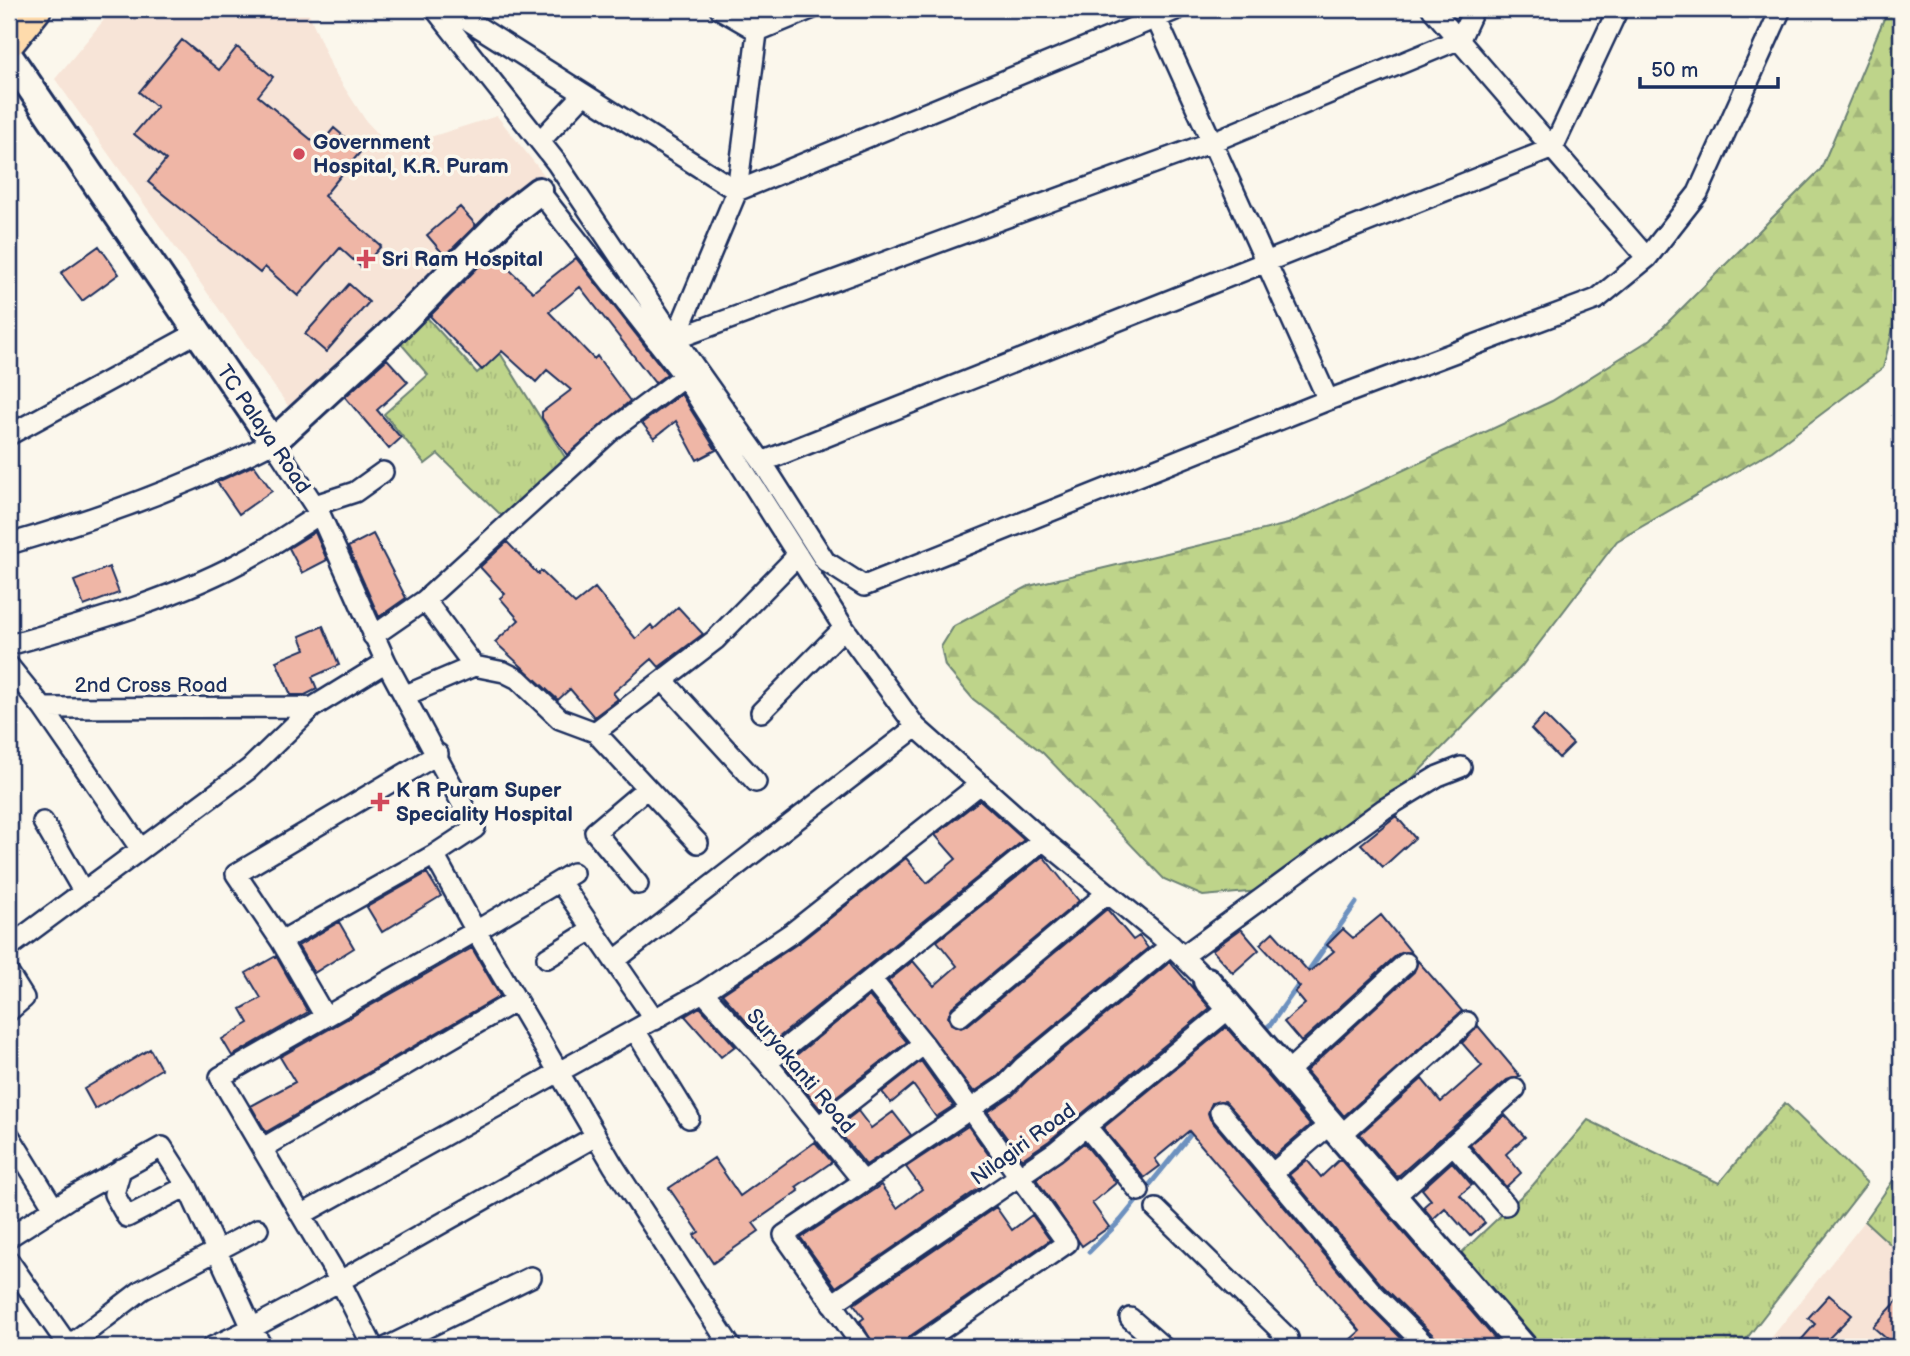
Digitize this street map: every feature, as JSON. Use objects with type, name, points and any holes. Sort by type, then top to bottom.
[{"type":"highway","points":[[9,40],[34,9]]},
{"type":"street","points":[[435,9],[540,142],[762,462],[825,561],[864,586],[1328,400],[1597,299],[1647,258],[1699,192],[1781,9]]},
{"type":"street","points":[[450,9],[737,191]]},
{"type":"street","points":[[720,9],[758,32]]},
{"type":"street","points":[[675,339],[737,191],[760,9]]},
{"type":"street","points":[[758,32],[811,9]]},
{"type":"street","points":[[737,191],[1154,13],[1178,9]]},
{"type":"street","points":[[1432,9],[1647,258]]},
{"type":"street","points":[[675,339],[1212,142],[1460,39],[1474,9]]},
{"type":"street","points":[[762,462],[1553,148],[1618,9]]},
{"type":"street","points":[[1154,13],[1328,400]]},
{"type":"street","name":"TC Palaya Road","points":[[9,56],[318,510],[373,636],[475,828],[434,855]]},
{"type":"street","points":[[540,142],[584,94]]},
{"type":"street","points":[[9,544],[60,530],[212,472],[273,442],[388,335],[508,215],[540,191],[684,376],[844,628],[916,727],[1043,840],[1177,951],[1207,981],[1523,1347]]},
{"type":"street","points":[[9,435],[198,332]]},
{"type":"street","points":[[373,636],[425,600],[612,430],[684,376]]},
{"type":"street","points":[[9,645],[73,627],[190,585],[255,555],[318,510],[355,492],[383,472]]},
{"type":"street","points":[[595,732],[715,640],[798,555]]},
{"type":"street","points":[[425,600],[474,667]]},
{"type":"street","points":[[761,712],[844,628]]},
{"type":"street","points":[[9,947],[249,769],[313,706],[386,662]]},
{"type":"street","points":[[9,666],[43,708],[140,848]]},
{"type":"street","points":[[406,695],[474,667],[505,672],[518,679],[560,719],[595,732],[698,843]]},
{"type":"street","points":[[663,680],[756,782]]},
{"type":"street","name":"2nd Cross Road","points":[[43,708],[313,706]]},
{"type":"street","points":[[614,961],[916,727]]},
{"type":"street","points":[[324,1015],[281,941],[236,874],[438,754]]},
{"type":"street","points":[[863,1347],[784,1235],[968,1108],[1006,1085],[1023,1067],[1177,951],[1384,809],[1438,776],[1461,767]]},
{"type":"street","points":[[301,1215],[704,992],[793,932],[979,785]]},
{"type":"street","points":[[638,884],[595,832],[647,788]]},
{"type":"street","points":[[43,822],[83,891]]},
{"type":"street","points":[[767,1063],[1043,840]]},
{"type":"street","points":[[281,941],[434,855],[515,1001],[596,1136],[732,1347]]},
{"type":"street","points":[[373,1347],[340,1281],[220,1077],[567,877],[592,930],[655,1020]]},
{"type":"street","points":[[960,1016],[1107,894]]},
{"type":"street","points":[[547,958],[592,930]]},
{"type":"street","points":[[1286,1073],[1406,963]]},
{"type":"street","points":[[9,974],[24,998],[9,1011]]},
{"type":"street","points":[[872,980],[924,1044],[1067,1243],[916,1347]]},
{"type":"street","name":"Suryakanti Road","points":[[704,992],[767,1063],[862,1180]]},
{"type":"street","points":[[263,1148],[515,1001]]},
{"type":"street","name":"Nilagiri Road","points":[[832,1304],[1018,1177],[1086,1126],[1231,1007]]},
{"type":"street","points":[[1272,1174],[1335,1129],[1467,1022]]},
{"type":"street","points":[[636,1032],[688,1118]]},
{"type":"street","points":[[819,1126],[924,1044]]},
{"type":"street","points":[[1394,1197],[1515,1089]]},
{"type":"street","points":[[1220,1112],[1371,1291],[1427,1347]]},
{"type":"street","points":[[1086,1126],[1139,1191]]},
{"type":"street","points":[[9,1135],[54,1208]]},
{"type":"street","points":[[212,1347],[340,1281],[596,1136]]},
{"type":"street","points":[[1452,1144],[1506,1205]]},
{"type":"street","points":[[9,1237],[54,1208],[162,1147],[187,1186],[262,1347]]},
{"type":"street","points":[[121,1169],[114,1194],[127,1217],[187,1186]]},
{"type":"street","points":[[1156,1209],[1288,1338],[1279,1347]]},
{"type":"street","points":[[9,1261],[65,1341],[75,1341],[142,1290],[258,1229]]},
{"type":"street","points":[[387,1347],[531,1277]]},
{"type":"street","points":[[1130,1318],[1163,1347]]},
{"type":"shaded area","name":"Government Hospital, K.R. Puram","points":[[113,9],[307,9],[333,70],[366,121],[392,149],[497,116],[545,176],[291,410],[55,79]]},
{"type":"shaded area","points":[[1865,1221],[1901,1254],[1901,1347],[1764,1347]]},
{"type":"green space","points":[[1888,9],[1901,9],[1901,297],[1883,368],[1772,451],[1617,541],[1521,667],[1398,793],[1284,889],[1203,896],[1164,879],[1043,753],[973,699],[945,666],[941,647],[954,626],[1029,586],[1288,524],[1552,401],[1651,339],[1821,169]]},
{"type":"green space","points":[[422,312],[477,373],[500,353],[568,462],[503,517],[438,454],[425,464],[384,414],[428,375],[396,338]]},
{"type":"green space","points":[[1785,1103],[1867,1183],[1740,1347],[1537,1347],[1458,1256],[1533,1185],[1588,1120],[1719,1183]]},
{"type":"green space","points":[[1901,1169],[1901,1254],[1865,1221]]},
{"type":"building","name":"Government Hospital, K.R. Puram","points":[[182,40],[219,70],[237,47],[273,77],[258,96],[319,146],[334,128],[361,151],[324,196],[381,246],[362,268],[340,248],[298,296],[265,267],[260,273],[148,182],[166,160],[134,134],[157,107],[139,92]]},
{"type":"building","points":[[460,207],[476,225],[445,256],[427,235]]},
{"type":"building","points":[[99,246],[119,274],[82,301],[61,273]]},
{"type":"building","points":[[492,253],[533,292],[576,258],[667,374],[655,383],[580,287],[549,312],[594,359],[597,356],[630,401],[567,455],[542,418],[542,412],[571,390],[547,370],[536,382],[502,351],[482,370],[430,316]]},
{"type":"building","points":[[349,284],[369,302],[326,352],[305,334]]},
{"type":"building","points":[[387,359],[408,382],[377,410],[401,438],[389,449],[345,397]]},
{"type":"building","points":[[681,394],[716,450],[697,460],[676,421],[654,438],[642,423]]},
{"type":"building","points":[[254,465],[272,491],[239,514],[217,482]]},
{"type":"building","points":[[315,532],[327,560],[302,573],[289,548]]},
{"type":"building","points":[[373,534],[406,598],[379,617],[348,547]]},
{"type":"building","points":[[507,542],[538,574],[541,571],[575,604],[595,588],[636,639],[651,625],[654,629],[678,607],[703,634],[659,667],[652,659],[613,693],[618,699],[594,717],[570,689],[558,700],[495,642],[519,620],[500,598],[505,594],[480,567]]},
{"type":"building","points":[[109,567],[119,593],[84,606],[74,581]]},
{"type":"building","points":[[323,626],[339,665],[312,677],[317,689],[305,695],[291,695],[276,661],[305,649],[300,636]]},
{"type":"building","points":[[1544,715],[1573,744],[1559,758],[1531,729]]},
{"type":"building","points":[[980,800],[1024,840],[768,1046],[722,994],[800,942],[906,858],[927,883],[956,859],[935,835]]},
{"type":"building","points":[[1396,816],[1415,838],[1383,867],[1361,844]]},
{"type":"building","points":[[1043,856],[1079,901],[952,1007],[948,1017],[951,1024],[961,1028],[968,1025],[1107,909],[1133,940],[1139,936],[1148,948],[1015,1058],[998,1076],[974,1092],[888,981],[913,961],[934,986],[957,966],[937,941]]},
{"type":"building","points":[[427,873],[441,896],[382,932],[367,907]]},
{"type":"building","points":[[1381,915],[1411,952],[1398,954],[1301,1042],[1284,1022],[1305,1004],[1295,992],[1300,987],[1260,944],[1273,932],[1309,972],[1334,951],[1327,945],[1343,929],[1353,938]]},
{"type":"building","points":[[339,922],[354,948],[314,973],[298,946]]},
{"type":"building","points":[[1241,929],[1259,950],[1233,973],[1212,950]]},
{"type":"building","points":[[472,948],[500,996],[266,1132],[251,1106],[295,1082],[280,1057]]},
{"type":"building","points":[[276,956],[308,1012],[232,1056],[222,1039],[249,1023],[241,1009],[261,998],[246,973]]},
{"type":"building","points":[[1418,961],[1462,1011],[1344,1116],[1306,1071],[1414,972]]},
{"type":"building","points":[[1170,962],[1210,1008],[1049,1141],[1022,1159],[988,1112],[1013,1095],[1031,1076]]},
{"type":"building","points":[[869,996],[907,1042],[820,1109],[784,1065]]},
{"type":"building","points":[[700,1007],[735,1046],[721,1057],[685,1016]]},
{"type":"building","points":[[1478,1026],[1520,1076],[1507,1080],[1397,1177],[1360,1134],[1422,1079],[1441,1102],[1482,1066],[1462,1043]]},
{"type":"building","points":[[1226,1027],[1310,1125],[1274,1156],[1225,1101],[1212,1103],[1208,1113],[1210,1119],[1362,1299],[1410,1347],[1342,1347],[1360,1331],[1189,1131],[1155,1159],[1160,1166],[1144,1178],[1103,1128]]},
{"type":"building","points":[[150,1049],[161,1069],[95,1109],[84,1089]]},
{"type":"building","points":[[921,1061],[953,1106],[936,1117],[913,1085],[891,1103],[882,1092]]},
{"type":"building","points":[[858,1111],[871,1128],[893,1112],[911,1135],[866,1165],[836,1128]]},
{"type":"building","points":[[1505,1115],[1525,1137],[1506,1154],[1521,1173],[1506,1187],[1470,1145]]},
{"type":"building","points":[[968,1126],[993,1161],[973,1175],[981,1187],[836,1287],[801,1238],[881,1185],[897,1208],[922,1189],[906,1167]]},
{"type":"building","points":[[815,1142],[832,1162],[796,1187],[799,1191],[753,1223],[759,1231],[713,1263],[694,1235],[699,1232],[669,1188],[714,1158],[740,1196]]},
{"type":"building","points":[[1084,1143],[1116,1183],[1092,1203],[1109,1227],[1082,1246],[1036,1179]]},
{"type":"building","points":[[1340,1159],[1502,1347],[1439,1347],[1436,1338],[1380,1283],[1289,1175],[1307,1160],[1321,1177]]},
{"type":"building","points":[[1452,1162],[1472,1185],[1460,1195],[1485,1223],[1470,1236],[1445,1208],[1433,1219],[1423,1207],[1431,1200],[1422,1189]]},
{"type":"building","points":[[996,1207],[1012,1230],[1032,1215],[1050,1240],[909,1337],[904,1347],[875,1347],[860,1321],[864,1318],[854,1304]]},
{"type":"building","points":[[1829,1295],[1852,1315],[1820,1347],[1795,1347],[1815,1324],[1808,1318]]},
{"type":"building","points":[[1901,1297],[1901,1347],[1896,1347],[1873,1327]]},
{"type":"waterway","points":[[1260,1033],[1271,1024],[1356,903]]},
{"type":"waterway","points":[[1089,1252],[1121,1220],[1195,1129]]},
{"type":"place","name":"Government Hospital, K.R. Puram","points":[[299,154]]},
{"type":"place","name":"Sri Ram Hospital","points":[[366,259]]},
{"type":"place","name":"K R Puram Super Speciality Hospital","points":[[380,802]]}]
